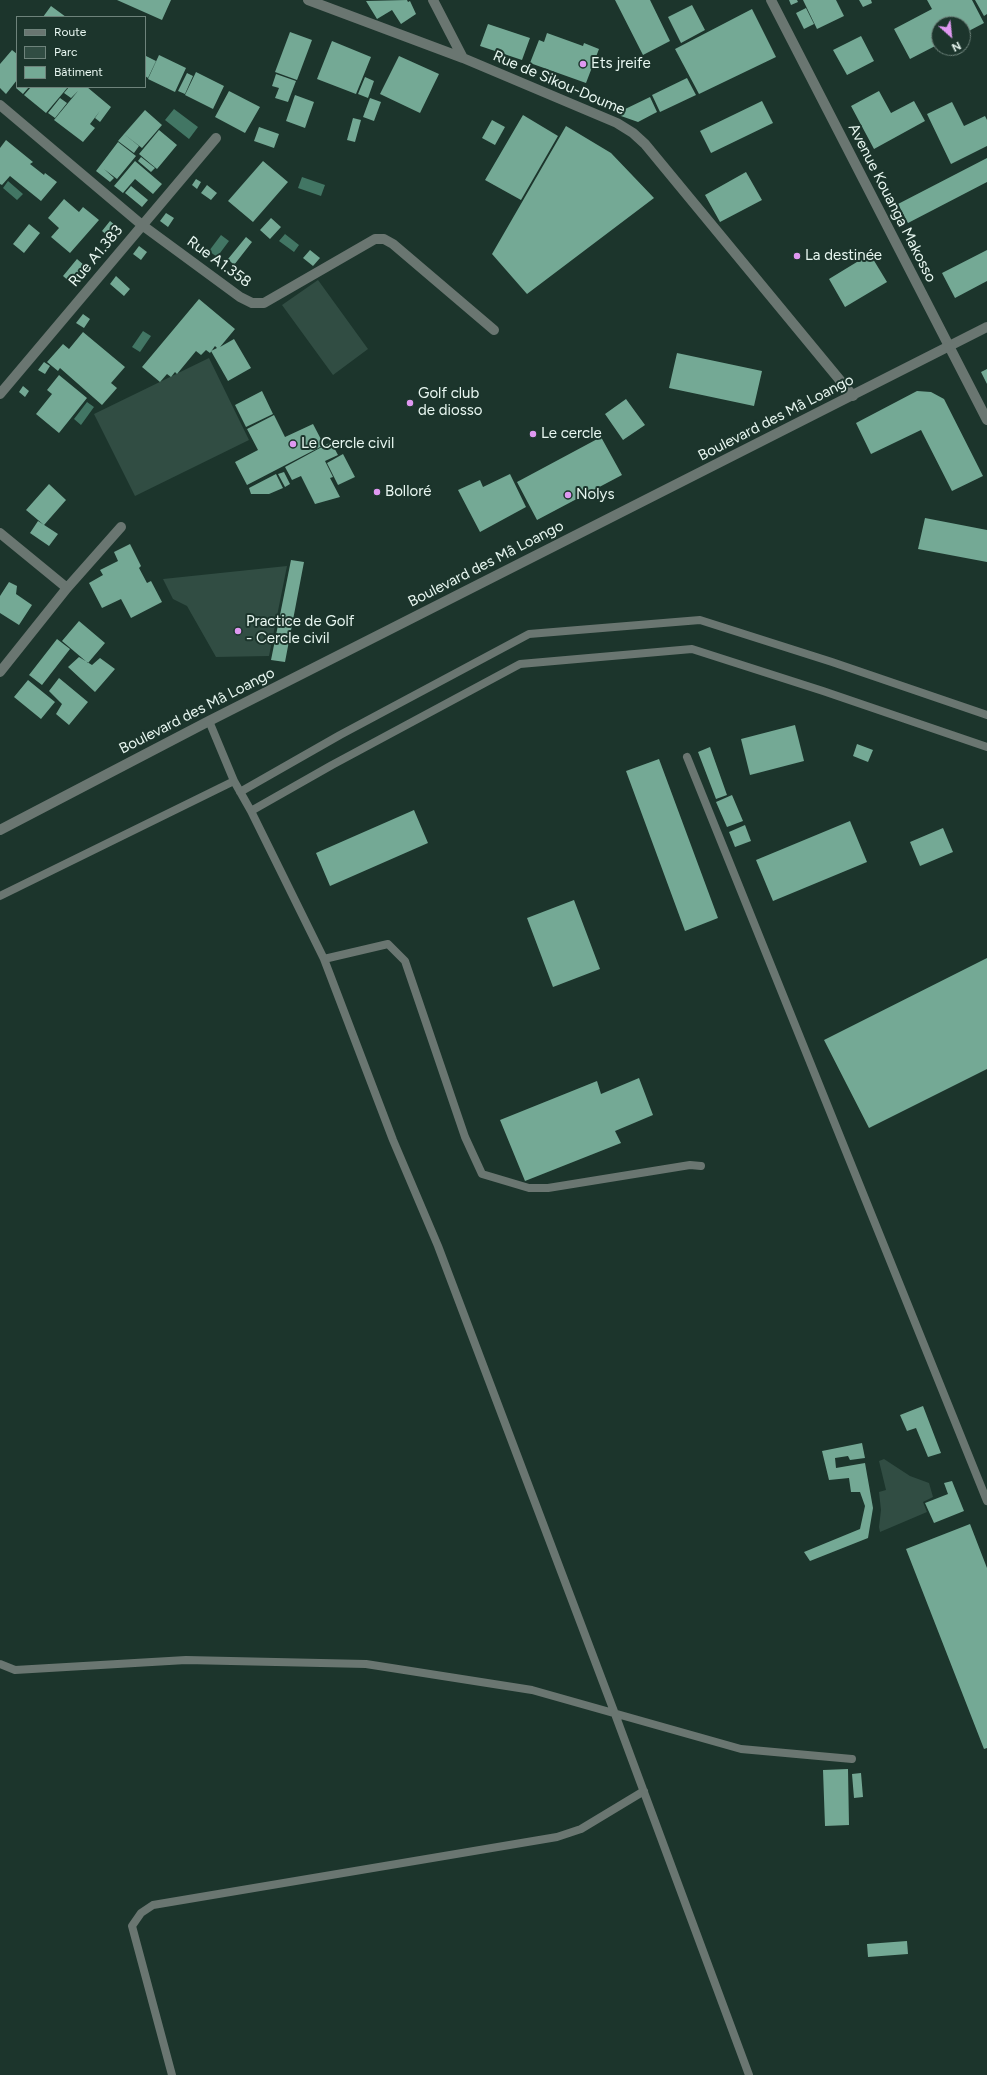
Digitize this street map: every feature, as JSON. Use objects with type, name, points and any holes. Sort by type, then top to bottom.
[{"type":"street","name":"Rue de Sikou-Doume","points":[[308,0],[463,58],[617,123],[633,133],[645,144],[853,396]]},
{"type":"street","points":[[433,0],[463,58]]},
{"type":"street","name":"Avenue Kouanga Makosso","points":[[771,0],[987,420]]},
{"type":"street","name":"Rue A1.358","points":[[1,108],[142,225],[240,297],[252,303],[264,303],[375,239],[384,239],[393,244],[494,330]]},
{"type":"street","name":"Rue A1.383","points":[[0,394],[216,138]]},
{"type":"street","name":"Boulevard des Mâ Loango","points":[[0,830],[209,721],[987,327]]},
{"type":"street","points":[[0,672],[67,588],[121,527]]},
{"type":"street","points":[[0,533],[67,588]]},
{"type":"lane","points":[[240,792],[340,735],[529,634],[700,620],[832,662],[987,715]]},
{"type":"lane","points":[[251,811],[332,765],[513,667],[528,663],[692,649],[823,691],[987,747]]},
{"type":"lane","points":[[209,721],[234,781],[251,811],[324,959],[393,1140],[438,1246],[644,1791],[749,2075]]},
{"type":"lane","points":[[687,757],[987,1501]]},
{"type":"lane","points":[[0,896],[234,781]]},
{"type":"lane","points":[[324,959],[388,944],[405,961],[465,1137],[482,1174],[529,1188],[548,1188],[690,1165],[701,1166]]},
{"type":"lane","points":[[0,1664],[15,1670],[186,1660],[366,1664],[532,1690],[741,1749],[852,1759]]},
{"type":"lane","points":[[172,2075],[132,1926],[141,1913],[153,1905],[557,1837],[581,1829],[644,1791]]},
{"type":"green space","points":[[318,280],[368,349],[333,375],[282,305]]},
{"type":"green space","points":[[209,358],[249,440],[135,496],[94,414]]},
{"type":"green space","name":"Practice de Golf - Cercle civil","points":[[287,566],[269,656],[216,657],[187,606],[173,599],[163,579]]},
{"type":"green space","points":[[884,1459],[910,1476],[929,1483],[933,1497],[923,1502],[927,1512],[880,1532],[879,1527],[881,1510],[879,1492],[886,1490],[879,1461]]},
{"type":"shaded area","points":[[174,109],[198,127],[189,139],[165,120]]},
{"type":"shaded area","points":[[302,177],[325,185],[321,196],[298,188]]},
{"type":"shaded area","points":[[8,181],[23,194],[17,200],[3,188]]},
{"type":"shaded area","points":[[285,234],[299,245],[294,252],[279,241]]},
{"type":"shaded area","points":[[221,235],[229,241],[217,257],[209,251]]},
{"type":"shaded area","points":[[143,331],[151,336],[140,352],[132,347]]},
{"type":"shaded area","points":[[87,402],[94,407],[81,425],[74,419]]},
{"type":"building","points":[[117,0],[171,0],[162,20]]},
{"type":"building","points":[[407,0],[408,2],[410,1],[416,14],[401,24],[392,10],[377,19],[366,1]]},
{"type":"building","points":[[615,0],[650,0],[670,41],[643,55]]},
{"type":"building","points":[[789,0],[797,0],[798,2],[791,5]]},
{"type":"building","points":[[803,0],[836,0],[844,16],[817,29]]},
{"type":"building","points":[[859,0],[871,0],[872,3],[863,7]]},
{"type":"building","points":[[927,0],[972,0],[984,23],[971,30],[971,16],[931,16],[931,48],[910,59],[894,29],[932,9]]},
{"type":"building","points":[[975,0],[987,0],[987,14],[984,16]]},
{"type":"building","points":[[692,5],[705,30],[681,43],[668,17]]},
{"type":"building","points":[[51,6],[65,16],[44,16]]},
{"type":"building","points":[[806,8],[814,24],[804,29],[796,13]]},
{"type":"building","points":[[752,9],[776,57],[699,94],[675,49]]},
{"type":"building","points":[[488,24],[530,38],[522,60],[480,46]]},
{"type":"building","points":[[290,32],[312,40],[297,80],[275,72]]},
{"type":"building","points":[[547,33],[583,46],[584,43],[599,49],[586,83],[530,63],[539,40],[544,42]]},
{"type":"building","points":[[861,36],[874,61],[847,75],[833,50]]},
{"type":"building","points":[[332,41],[371,57],[356,94],[317,79]]},
{"type":"building","points":[[12,50],[16,53],[16,81],[6,94],[0,88],[0,64]]},
{"type":"building","points":[[159,55],[186,68],[175,92],[148,79]]},
{"type":"building","points":[[146,56],[156,61],[148,78],[146,77]]},
{"type":"building","points":[[399,56],[439,74],[420,113],[380,94]]},
{"type":"building","points":[[196,72],[224,86],[213,109],[185,95]]},
{"type":"building","points":[[187,73],[193,76],[185,94],[178,91]]},
{"type":"building","points":[[276,74],[296,81],[288,102],[275,98],[279,88],[272,86]]},
{"type":"building","points":[[365,77],[374,81],[368,98],[358,94]]},
{"type":"building","points":[[687,78],[696,95],[660,112],[652,95]]},
{"type":"building","points":[[16,88],[28,88],[23,94]]},
{"type":"building","points":[[30,88],[67,88],[46,113],[24,95]]},
{"type":"building","points":[[68,88],[88,88],[111,107],[100,122],[95,118],[100,111],[90,124],[95,128],[83,142],[54,120],[78,91],[71,98],[64,93]]},
{"type":"building","points":[[229,91],[260,107],[245,133],[215,117]]},
{"type":"building","points":[[879,91],[891,113],[914,101],[925,121],[874,149],[851,106]]},
{"type":"building","points":[[295,95],[314,102],[305,128],[286,121]]},
{"type":"building","points":[[650,97],[657,112],[638,122],[621,116],[619,112]]},
{"type":"building","points":[[60,98],[67,103],[55,118],[48,113]]},
{"type":"building","points":[[370,98],[381,102],[374,121],[363,117]]},
{"type":"building","points":[[762,101],[773,123],[711,153],[700,131]]},
{"type":"building","points":[[952,102],[964,126],[985,116],[987,120],[987,146],[951,164],[927,114]]},
{"type":"building","points":[[145,110],[162,125],[142,148],[124,134]]},
{"type":"building","points":[[523,115],[558,136],[521,200],[485,180]]},
{"type":"building","points":[[353,118],[361,120],[355,142],[347,140]]},
{"type":"building","points":[[492,120],[505,127],[495,145],[482,138]]},
{"type":"building","points":[[566,126],[611,153],[654,198],[527,294],[492,254]]},
{"type":"building","points":[[259,127],[279,134],[274,148],[254,141]]},
{"type":"building","points":[[159,130],[177,145],[157,169],[139,154]]},
{"type":"building","points":[[124,134],[139,146],[134,153],[118,141]]},
{"type":"building","points":[[6,140],[33,162],[30,164],[44,175],[45,173],[57,182],[41,201],[10,176],[2,185],[0,184],[0,148]]},
{"type":"building","points":[[118,142],[136,156],[117,179],[104,169],[114,178],[110,182],[96,171]]},
{"type":"building","points":[[141,157],[155,168],[151,172],[138,161]]},
{"type":"building","points":[[987,158],[987,182],[908,223],[898,204]]},
{"type":"building","points":[[135,161],[162,184],[153,194],[135,179],[123,193],[114,186]]},
{"type":"building","points":[[263,161],[288,182],[253,222],[228,201]]},
{"type":"building","points":[[746,172],[762,200],[720,222],[705,195]]},
{"type":"building","points":[[196,179],[201,182],[197,189],[192,185]]},
{"type":"building","points":[[207,185],[217,193],[211,200],[201,193]]},
{"type":"building","points":[[131,186],[148,200],[142,207],[125,193]]},
{"type":"building","points":[[64,199],[79,212],[83,207],[99,220],[70,253],[51,237],[59,228],[48,218]]},
{"type":"building","points":[[166,213],[174,218],[168,227],[160,221]]},
{"type":"building","points":[[271,218],[281,227],[270,239],[260,230]]},
{"type":"building","points":[[110,221],[116,226],[108,236],[102,231]]},
{"type":"building","points":[[29,224],[40,233],[24,253],[13,244]]},
{"type":"building","points":[[246,237],[252,242],[234,265],[228,259]]},
{"type":"building","points":[[139,246],[147,252],[141,260],[133,254]]},
{"type":"building","points":[[310,250],[320,258],[313,266],[303,258]]},
{"type":"building","points":[[987,250],[987,281],[955,298],[942,273]]},
{"type":"building","points":[[870,254],[887,282],[845,307],[829,279]]},
{"type":"building","points":[[77,259],[85,266],[71,283],[63,276]]},
{"type":"building","points":[[116,276],[130,289],[124,296],[110,284]]},
{"type":"building","points":[[199,299],[235,329],[220,347],[234,339],[251,368],[228,381],[211,351],[210,353],[206,350],[201,355],[196,351],[177,374],[175,372],[171,377],[167,374],[160,382],[142,367]]},
{"type":"building","points":[[83,314],[90,319],[84,328],[76,323]]},
{"type":"building","points":[[83,332],[125,367],[111,383],[117,388],[102,405],[60,368],[58,371],[47,362],[63,344],[69,349]]},
{"type":"building","points":[[677,353],[762,371],[754,406],[669,388]]},
{"type":"building","points":[[44,362],[50,366],[45,374],[38,370]]},
{"type":"building","points":[[987,369],[987,384],[981,372]]},
{"type":"building","points":[[59,375],[87,398],[59,433],[36,414],[52,394],[47,390]]},
{"type":"building","points":[[23,386],[29,391],[25,397],[19,392]]},
{"type":"building","points":[[262,391],[273,414],[246,427],[235,405]]},
{"type":"building","points":[[917,391],[931,392],[944,399],[983,476],[952,491],[921,430],[871,454],[856,423]]},
{"type":"building","points":[[626,399],[645,425],[623,440],[605,414]]},
{"type":"building","points":[[274,415],[285,437],[313,424],[324,445],[247,485],[235,462],[258,450],[247,429]]},
{"type":"building","points":[[601,437],[622,475],[537,520],[517,482]]},
{"type":"building","points":[[331,442],[338,455],[325,461],[333,477],[330,478],[340,497],[315,504],[301,476],[292,480],[285,467]]},
{"type":"building","points":[[343,454],[355,477],[338,485],[327,463]]},
{"type":"building","points":[[284,472],[290,484],[285,487],[278,474]]},
{"type":"building","points":[[276,474],[283,488],[269,494],[251,494],[249,488]]},
{"type":"building","points":[[510,474],[526,507],[480,532],[458,490],[480,480],[483,487]]},
{"type":"building","points":[[49,484],[66,500],[44,525],[26,510]]},
{"type":"building","points":[[925,518],[987,530],[987,562],[918,549]]},
{"type":"building","points":[[38,521],[58,534],[49,546],[30,533]]},
{"type":"building","points":[[130,544],[141,566],[139,568],[147,583],[151,581],[162,602],[131,618],[121,599],[102,608],[89,583],[103,575],[100,570],[118,561],[114,552]]},
{"type":"building","points":[[291,560],[304,562],[285,662],[271,660]]},
{"type":"building","points":[[9,582],[17,586],[16,594],[32,605],[19,625],[0,613],[0,596]]},
{"type":"building","points":[[79,621],[105,643],[88,663],[62,641]]},
{"type":"building","points":[[57,639],[70,649],[42,685],[29,675]]},
{"type":"building","points":[[79,657],[92,665],[100,658],[115,669],[95,692],[68,667]]},
{"type":"building","points":[[59,678],[88,702],[69,725],[56,714],[62,704],[49,691]]},
{"type":"building","points":[[28,680],[55,702],[41,719],[14,697]]},
{"type":"building","points":[[795,725],[804,761],[750,775],[741,739]]},
{"type":"building","points":[[857,744],[873,750],[868,762],[853,756]]},
{"type":"building","points":[[710,747],[727,795],[716,799],[698,752]]},
{"type":"building","points":[[659,759],[718,918],[685,931],[626,771]]},
{"type":"building","points":[[732,795],[743,821],[727,827],[716,802]]},
{"type":"building","points":[[414,810],[428,843],[330,886],[316,853]]},
{"type":"building","points":[[850,821],[867,862],[773,901],[756,860]]},
{"type":"building","points":[[745,825],[751,841],[735,847],[729,832]]},
{"type":"building","points":[[943,828],[953,852],[920,866],[910,842]]},
{"type":"building","points":[[574,900],[600,969],[553,987],[527,918]]},
{"type":"building","points":[[987,958],[987,1069],[869,1128],[824,1040]]},
{"type":"building","points":[[639,1078],[653,1115],[615,1131],[621,1143],[525,1181],[500,1120],[597,1081],[601,1094]]},
{"type":"building","points":[[923,1406],[941,1453],[928,1457],[916,1428],[907,1431],[900,1415]]},
{"type":"building","points":[[862,1443],[865,1458],[850,1460],[848,1456],[835,1458],[836,1468],[865,1463],[873,1508],[868,1538],[810,1561],[804,1552],[860,1529],[865,1506],[860,1492],[851,1492],[849,1478],[829,1480],[822,1451]]},
{"type":"building","points":[[952,1481],[964,1511],[934,1523],[925,1503],[948,1494],[944,1483]]},
{"type":"building","points":[[970,1524],[987,1568],[987,1748],[984,1749],[906,1549]]},
{"type":"building","points":[[848,1769],[849,1825],[825,1826],[823,1770]]},
{"type":"building","points":[[861,1773],[863,1797],[854,1798],[852,1774]]},
{"type":"building","points":[[907,1941],[908,1954],[868,1957],[867,1944]]},
{"type":"place","name":"Ets jreife","points":[[583,64]]},
{"type":"place","name":"La destinée","points":[[797,256]]},
{"type":"place","name":"Golf club de diosso","points":[[410,403]]},
{"type":"place","name":"Le cercle","points":[[533,434]]},
{"type":"place","name":"Le Cercle civil","points":[[293,444]]},
{"type":"place","name":"Bolloré","points":[[377,492]]},
{"type":"place","name":"Nolys","points":[[568,495]]},
{"type":"place","name":"Practice de Golf - Cercle civil","points":[[238,631]]}]
